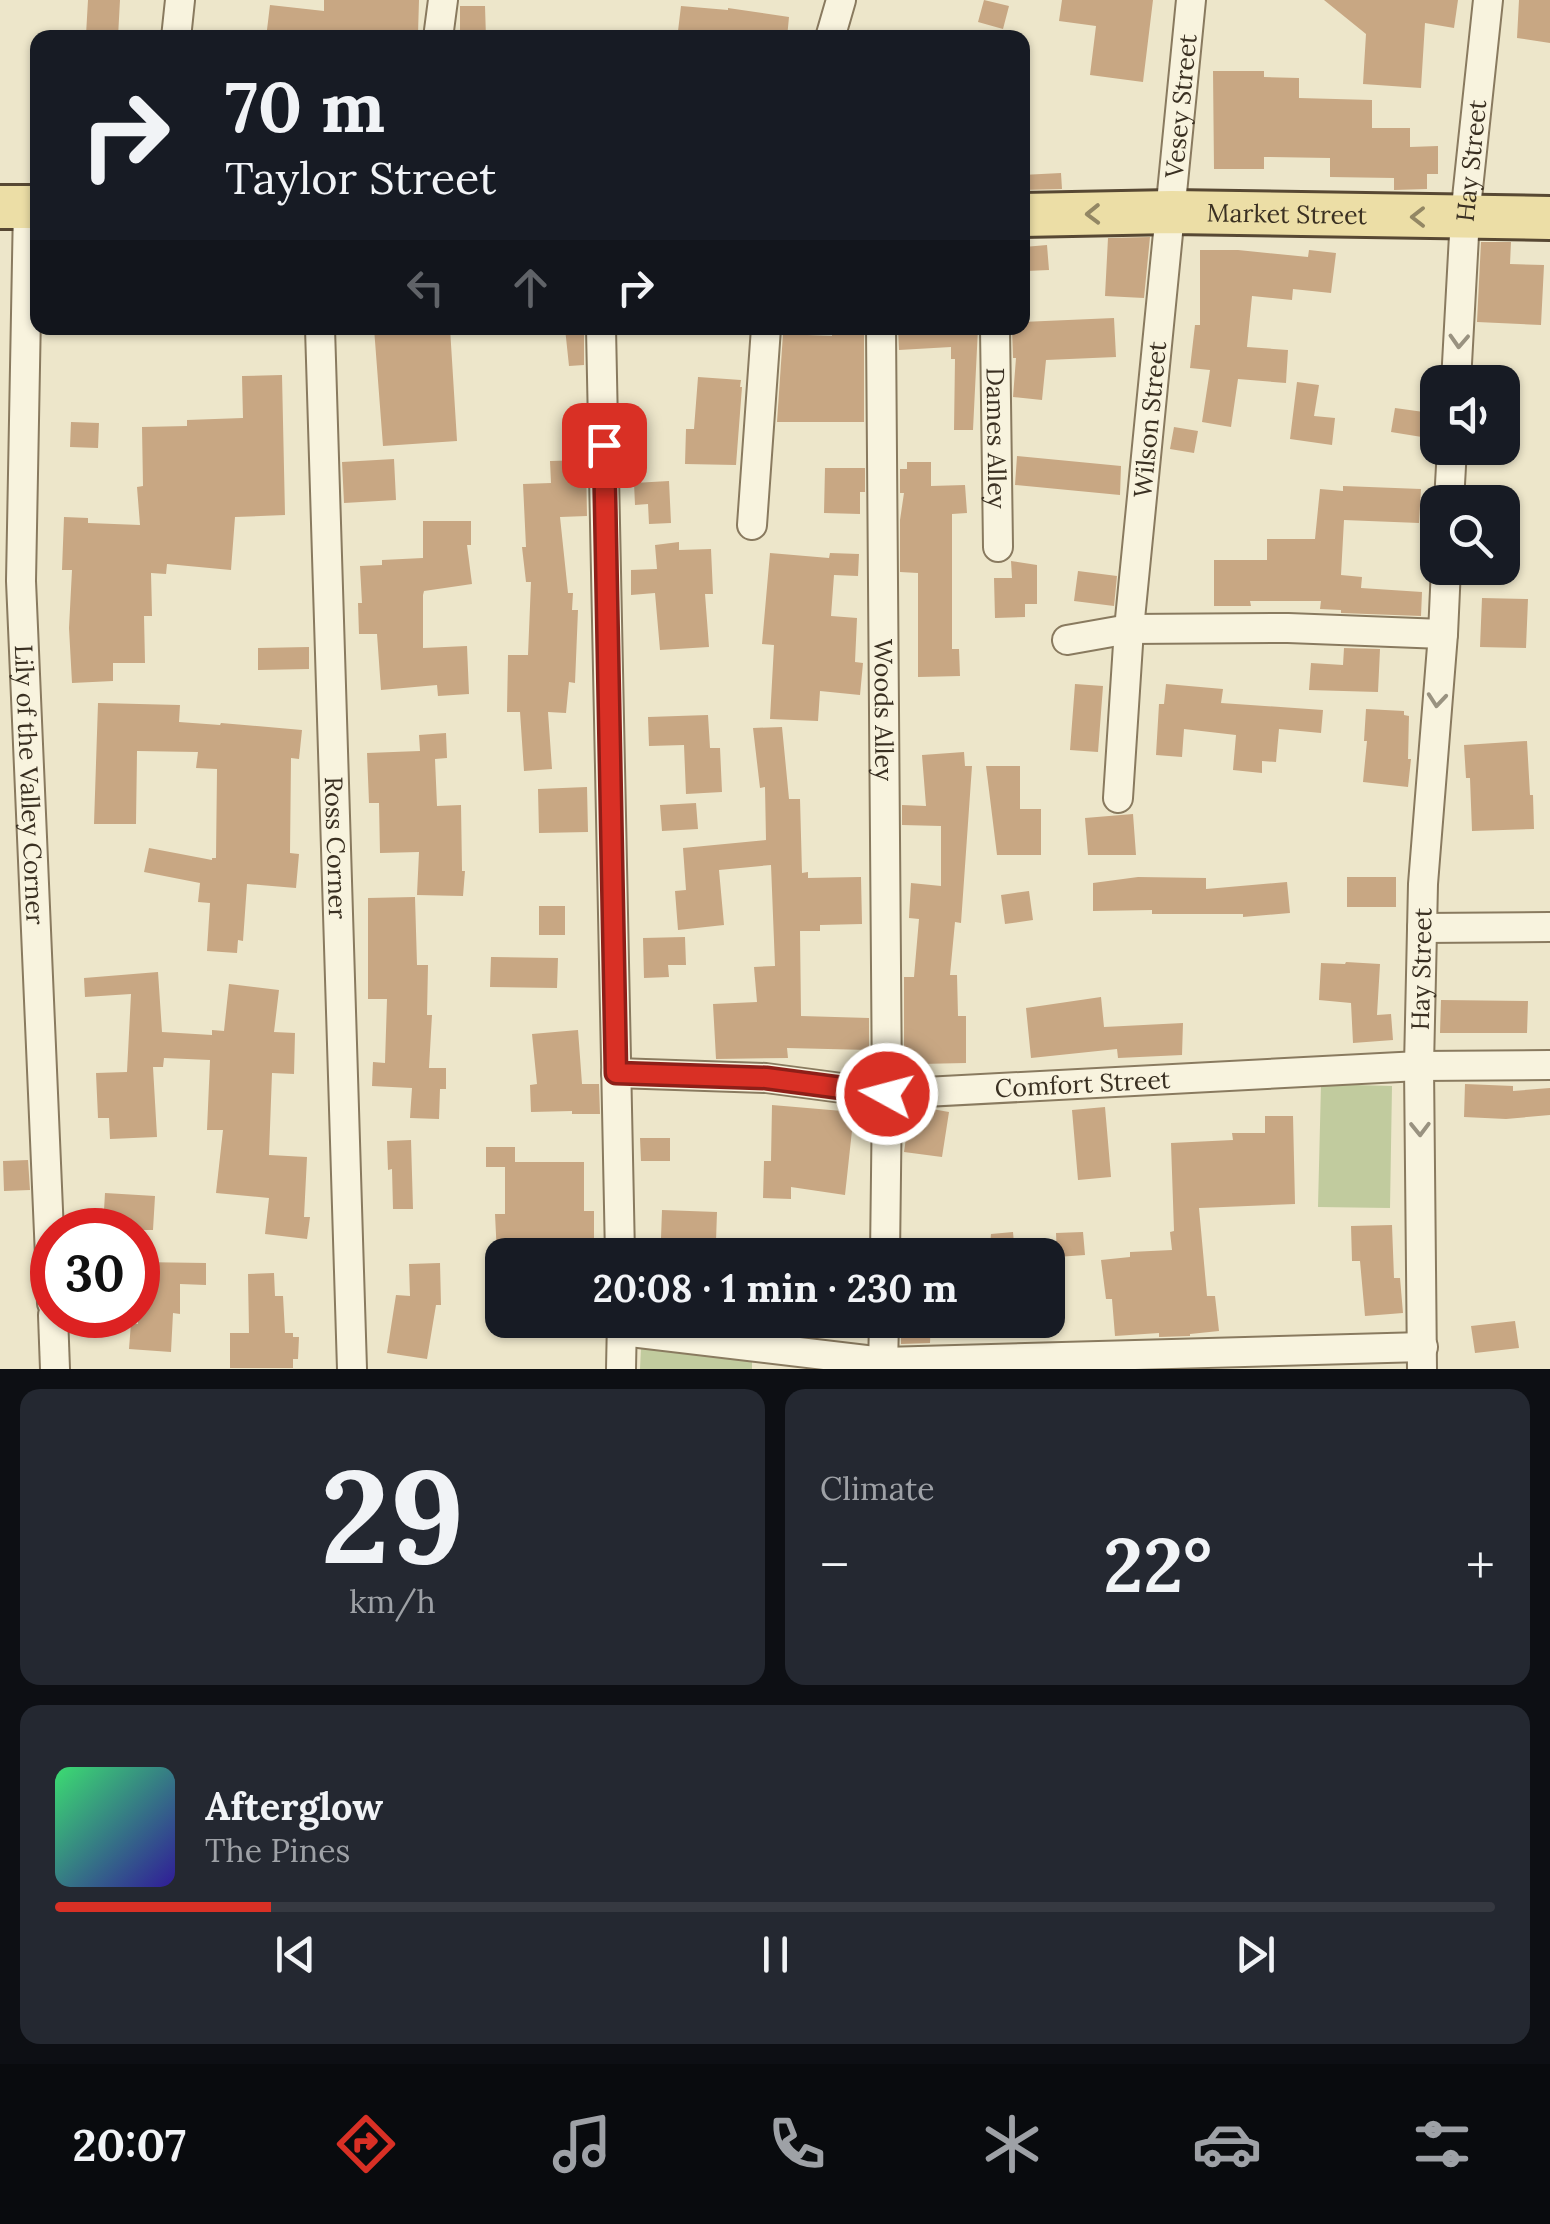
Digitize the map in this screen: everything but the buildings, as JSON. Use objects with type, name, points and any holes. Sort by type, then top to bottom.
[{"type":"main road","name":"Market Street","points":[[1030,215],[1172,212],[1550,218]]},
{"type":"street","points":[[177,30],[180,0]]},
{"type":"street","points":[[439,30],[443,0]]},
{"type":"street","points":[[832,30],[840,0]]},
{"type":"street","name":"Vesey Street","points":[[1172,212],[1191,0]]},
{"type":"street","name":"Hay Street","points":[[1457,365],[1465,217],[1488,0]]},
{"type":"street","name":"Lily of the Valley Corner","points":[[22,207],[21,581],[48,1208]]},
{"type":"street","name":"Wilson Street","points":[[1118,798],[1130,630],[1172,212]]},
{"type":"street","name":"Ross Corner","points":[[320,335],[352,1369]]},
{"type":"street","points":[[602,335],[620,1238]]},
{"type":"street","points":[[752,525],[766,335]]},
{"type":"street","name":"Woods Alley","points":[[881,335],[887,1094],[884,1238]]},
{"type":"street","name":"Dames Alley","points":[[996,335],[998,547]]},
{"type":"street","name":"Hay Street","points":[[1422,1358],[1422,928],[1445,585]]},
{"type":"street","points":[[1067,640],[1130,630],[1288,628],[1444,634]]},
{"type":"street","points":[[1422,928],[1550,927]]},
{"type":"street","name":"Comfort Street","points":[[616,1073],[766,1078],[887,1094],[1419,1066],[1550,1065]]},
{"type":"street","points":[[54,1338],[55,1369]]},
{"type":"street","points":[[622,1338],[622,1369]]},
{"type":"street","points":[[700,1338],[883,1366],[1422,1358]]},
{"type":"street","points":[[883,1366],[884,1338]]},
{"type":"green space","points":[[1321,1084],[1392,1086],[1390,1208],[1318,1207]]},
{"type":"green space","points":[[641,1348],[752,1354],[752,1369],[640,1369]]},
{"type":"route","points":[[604,445],[616,1073],[766,1078],[887,1094]]}]
